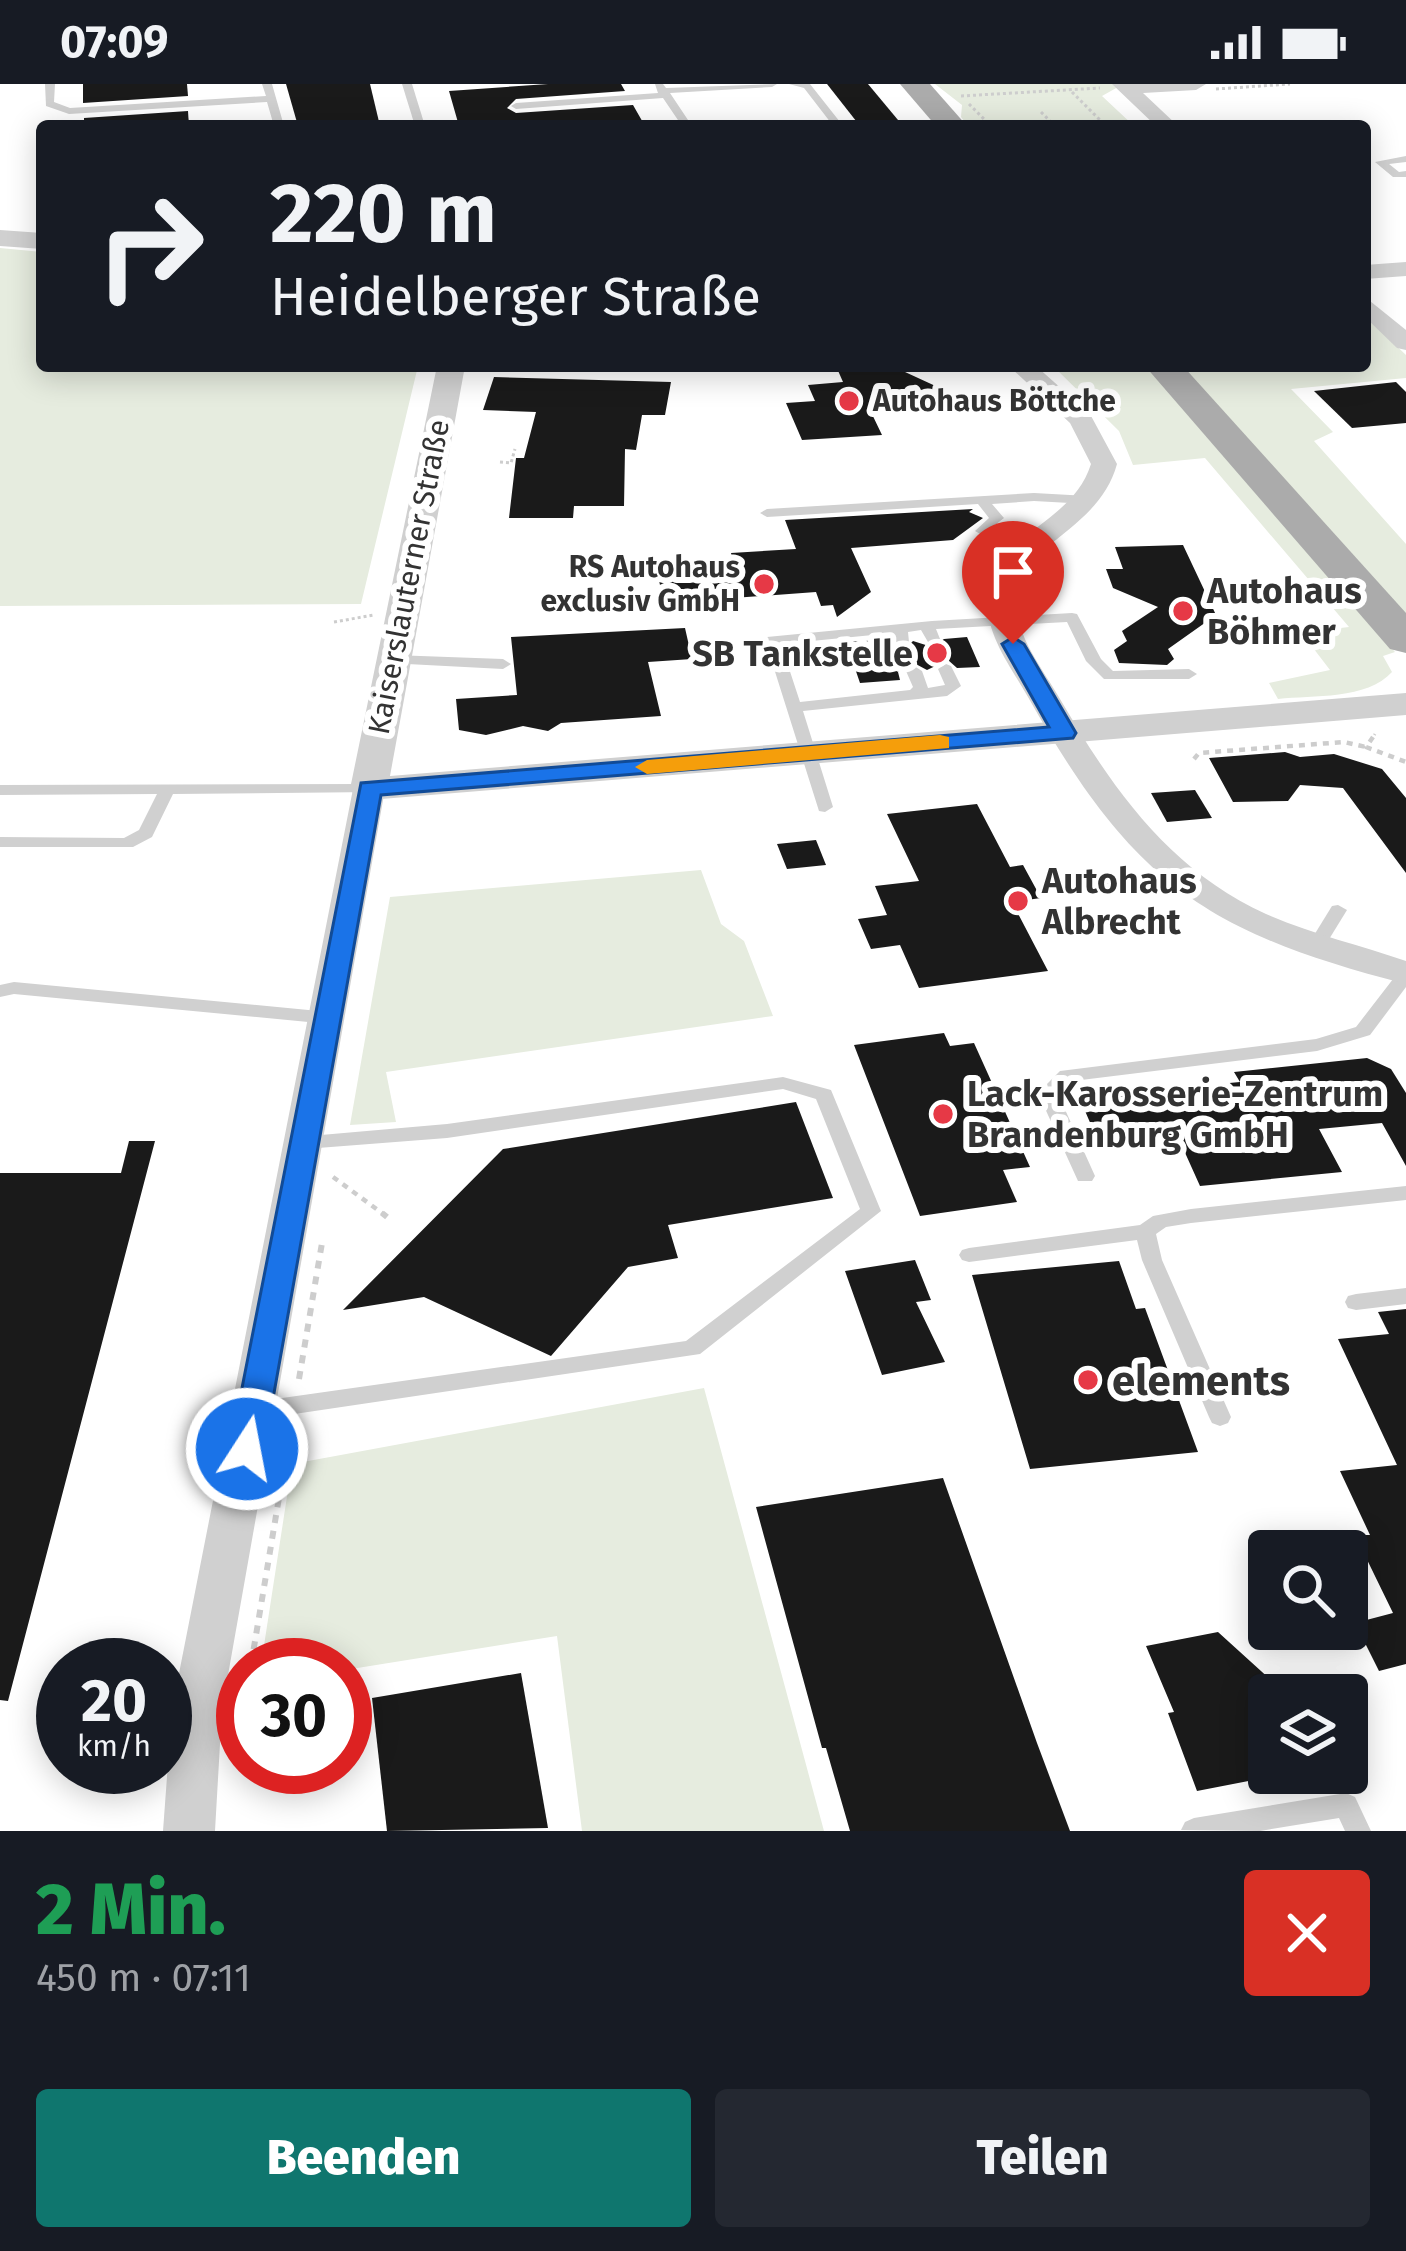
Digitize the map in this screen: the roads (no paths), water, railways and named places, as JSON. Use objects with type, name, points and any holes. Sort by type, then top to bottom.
[{"type":"main road","points":[[914,84],[947,120]]},
{"type":"main road","points":[[1167,372],[1406,640]]},
{"type":"street","points":[[1124,86],[1205,87]]},
{"type":"street","points":[[1124,86],[1161,120]]},
{"type":"street","points":[[0,238],[36,241]]},
{"type":"street","points":[[1371,271],[1406,268]]},
{"type":"street","points":[[1371,310],[1406,343]]},
{"type":"street","name":"Kaiserslauterner Straße","points":[[369,789],[450,372]]},
{"type":"street","points":[[1028,372],[1066,404],[1100,449],[1101,480],[1088,500],[1016,563],[1006,579],[1003,620],[1064,733],[1129,831],[1171,874],[1253,922],[1406,974]]},
{"type":"street","points":[[189,1831],[197,1709],[274,1408],[322,1142],[329,1018],[369,789],[1064,733],[1394,714]]},
{"type":"lane","points":[[50,84],[49,104],[69,111],[271,99]]},
{"type":"lane","points":[[267,84],[277,120]]},
{"type":"lane","points":[[407,84],[418,120]]},
{"type":"lane","points":[[516,106],[772,84]]},
{"type":"lane","points":[[794,84],[807,86],[834,120]]},
{"type":"lane","points":[[662,90],[683,120]]},
{"type":"lane","points":[[1406,160],[1380,162],[1397,175],[1406,174]]},
{"type":"lane","points":[[767,513],[981,499],[1088,500]]},
{"type":"lane","points":[[981,499],[997,518],[982,531]]},
{"type":"lane","points":[[825,807],[772,640],[932,633],[1003,620],[1072,616],[1094,661],[1109,676],[1190,674]]},
{"type":"lane","points":[[393,660],[503,664]]},
{"type":"lane","points":[[794,707],[947,691],[953,686],[946,669]]},
{"type":"lane","points":[[914,671],[921,687],[915,694]]},
{"type":"lane","points":[[0,790],[369,789]]},
{"type":"lane","points":[[0,842],[127,843],[146,833],[166,790]]},
{"type":"lane","points":[[1072,889],[1171,874]]},
{"type":"lane","points":[[1317,945],[1338,910]]},
{"type":"lane","points":[[1085,1176],[1048,1093],[1067,1075],[1318,1045],[1363,1031],[1406,974]]},
{"type":"lane","points":[[0,991],[14,988],[329,1018]]},
{"type":"lane","points":[[274,1408],[692,1348],[871,1211],[824,1095],[783,1083],[447,1131],[322,1142]]},
{"type":"lane","points":[[969,1256],[1145,1232],[1160,1221],[1191,1216],[1406,1193]]},
{"type":"lane","points":[[1145,1232],[1152,1260],[1220,1417]]},
{"type":"lane","points":[[1356,1302],[1406,1296]]},
{"type":"lane","points":[[1194,1830],[1346,1805],[1358,1831]]},
{"type":"place","name":"Autohaus Böttche","points":[[849,401]]},
{"type":"place","name":"RS Autohaus exclusiv GmbH","points":[[764,584]]},
{"type":"place","name":"Autohaus Böhmer","points":[[1183,611]]},
{"type":"place","name":"SB Tankstelle","points":[[937,653]]},
{"type":"place","name":"Autohaus Albrecht","points":[[1018,901]]},
{"type":"place","name":"Lack-Karosserie-Zentrum Brandenburg GmbH","points":[[943,1114]]},
{"type":"place","name":"elements","points":[[1088,1380]]}]
